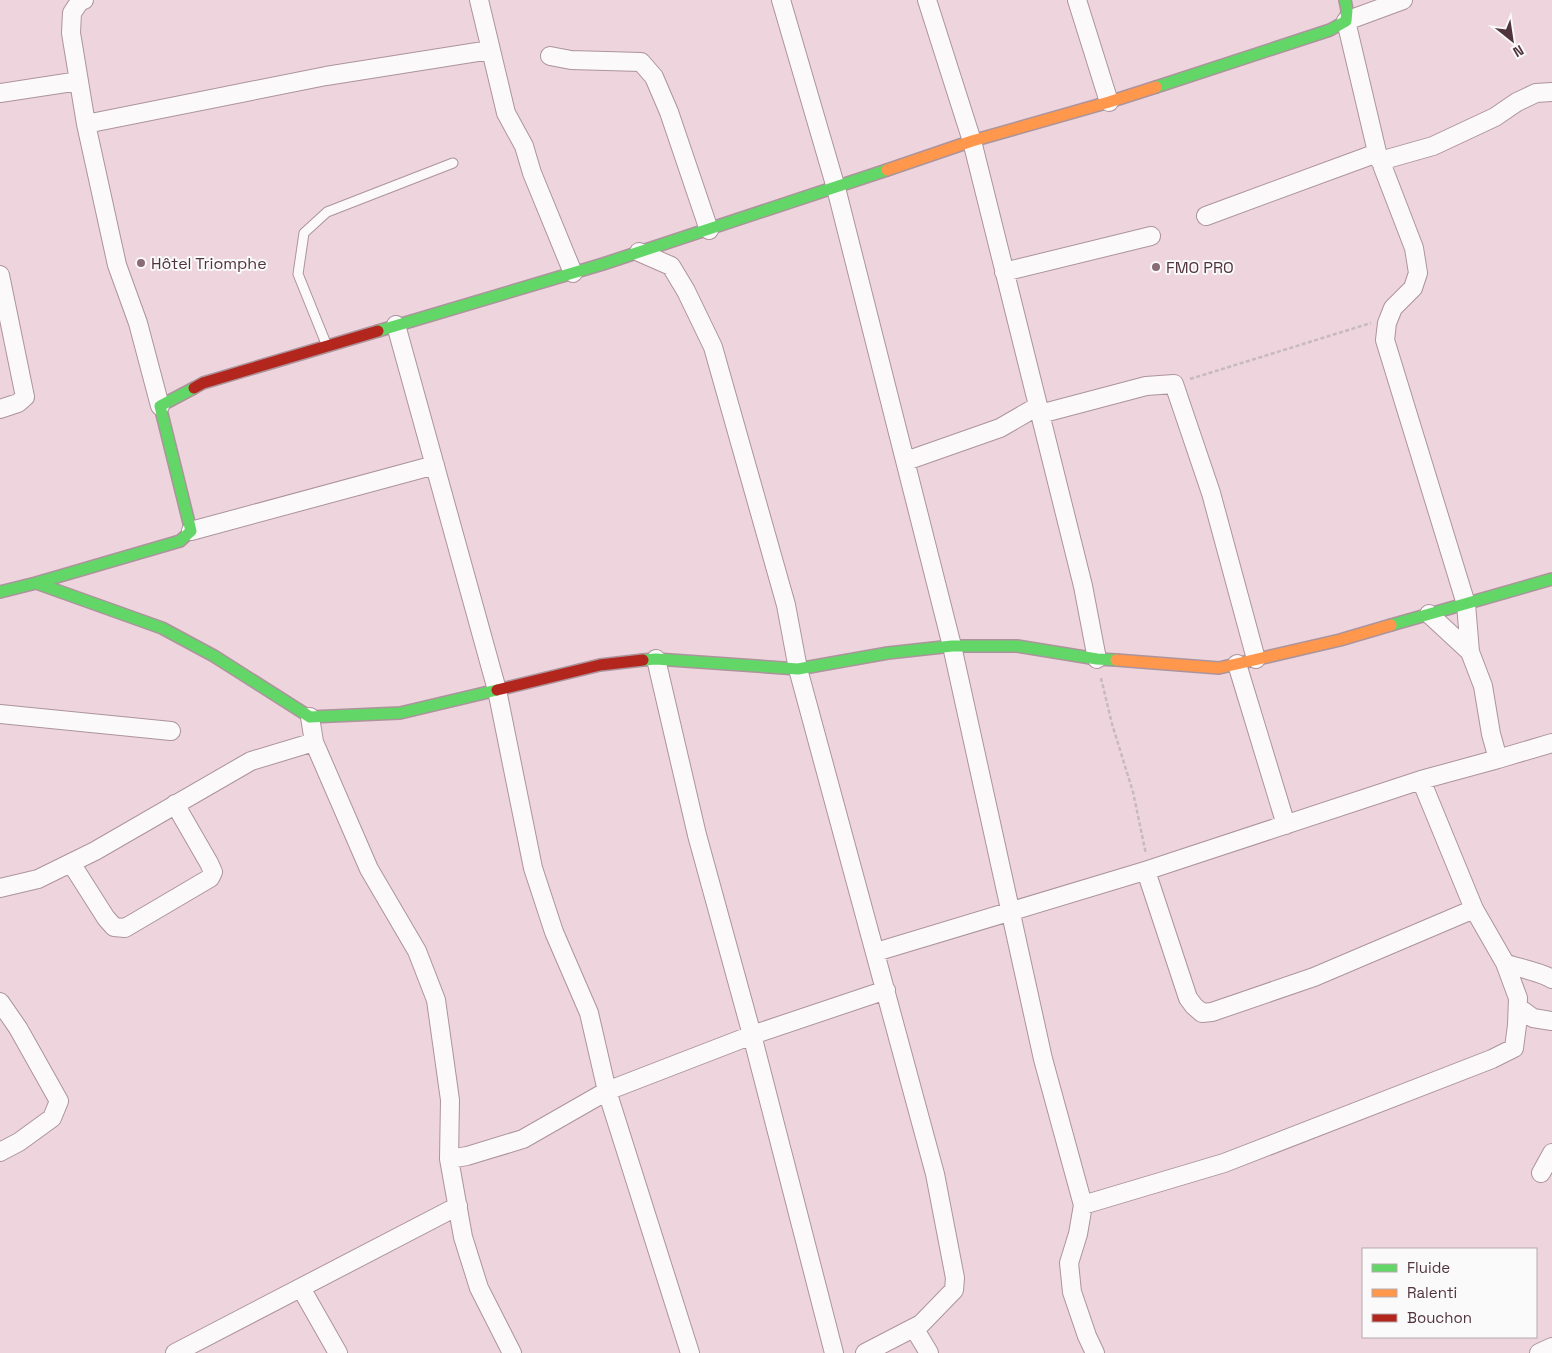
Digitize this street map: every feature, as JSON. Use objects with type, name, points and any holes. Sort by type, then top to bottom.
[{"type":"street","points":[[84,0],[80,1],[72,13],[71,33],[86,124],[117,265],[138,323],[191,531]]},
{"type":"street","points":[[479,0],[506,113],[524,146],[532,173],[573,273]]},
{"type":"street","points":[[781,0],[836,188],[906,462],[952,646],[1043,1059],[1083,1205],[1078,1234],[1069,1263],[1072,1292],[1095,1353]]},
{"type":"street","points":[[927,0],[972,141],[1083,586],[1097,659]]},
{"type":"street","points":[[1077,0],[1109,102]]},
{"type":"street","points":[[1345,0],[1347,10],[1346,21],[1379,156],[1414,248],[1418,272],[1413,288],[1393,308],[1387,323],[1385,340],[1466,604],[1470,652],[1483,686],[1491,734],[1498,760]]},
{"type":"street","points":[[160,406],[203,383],[573,273],[709,230],[972,141],[1109,102],[1330,30],[1346,21],[1402,0]]},
{"type":"street","points":[[86,124],[326,76],[490,50]]},
{"type":"street","points":[[550,56],[571,60],[641,62],[654,77],[669,112],[709,230]]},
{"type":"street","points":[[0,93],[79,81]]},
{"type":"street","points":[[1206,216],[1369,156],[1379,156],[1433,146],[1494,117],[1536,92],[1552,92]]},
{"type":"street","points":[[1004,272],[1151,236]]},
{"type":"street","points":[[639,252],[671,266],[686,291],[713,347],[786,605],[798,669],[935,1174],[955,1278],[954,1290],[921,1324],[865,1353]]},
{"type":"street","points":[[0,275],[25,398],[18,404],[0,409]]},
{"type":"street","points":[[396,325],[497,690],[533,868],[554,932],[589,1013],[607,1091],[690,1353]]},
{"type":"street","points":[[906,462],[1000,428],[1039,410],[1146,386],[1174,384],[1211,494],[1256,659]]},
{"type":"street","points":[[0,592],[180,541],[191,531],[435,465]]},
{"type":"street","points":[[36,583],[162,628],[214,656],[310,717],[400,713],[600,665],[656,658],[798,669],[888,653],[952,646],[1017,646],[1097,659],[1219,668],[1340,640],[1552,579]]},
{"type":"street","points":[[1429,614],[1470,652]]},
{"type":"street","points":[[656,658],[697,835],[752,1036],[834,1353]]},
{"type":"street","points":[[1237,664],[1286,825]]},
{"type":"street","points":[[0,714],[170,731]]},
{"type":"street","points":[[310,717],[314,742],[369,868],[417,951],[436,1000],[450,1100],[449,1158],[463,1238],[479,1288],[512,1353]]},
{"type":"street","points":[[0,888],[38,879],[95,851],[251,761],[314,742]]},
{"type":"street","points":[[876,952],[1148,870],[1421,780],[1498,760],[1552,743]]},
{"type":"street","points":[[1083,1205],[1224,1163],[1492,1059],[1514,1048],[1518,998],[1505,963],[1474,909],[1421,780]]},
{"type":"street","points":[[71,863],[106,918],[114,927],[125,928],[210,878],[213,872],[174,804]]},
{"type":"street","points":[[1148,870],[1147,874],[1188,998],[1202,1013],[1212,1012],[1314,977],[1474,909]]},
{"type":"street","points":[[1505,963],[1519,969],[1544,974],[1552,979]]},
{"type":"street","points":[[449,1158],[467,1156],[523,1138],[607,1091],[752,1036],[886,990]]},
{"type":"street","points":[[0,1002],[18,1028],[59,1101],[52,1118],[0,1152]]},
{"type":"street","points":[[1518,1007],[1533,1018],[1552,1021]]},
{"type":"street","points":[[1541,1173],[1552,1153]]},
{"type":"street","points":[[176,1353],[458,1206]]},
{"type":"street","points":[[301,1288],[338,1353]]},
{"type":"street","points":[[914,1328],[929,1353]]},
{"type":"street","points":[[1539,1353],[1552,1347]]},
{"type":"lane","points":[[327,346],[298,274],[304,233],[327,212],[453,163]]},
{"type":"path","points":[[1174,384],[1389,317]]},
{"type":"path","points":[[1097,659],[1112,724],[1133,792],[1144,840],[1148,870]]},
{"type":"traffic: fast","points":[[1156,87],[1330,30],[1346,21],[1347,10],[1345,0]]},
{"type":"traffic: fast","points":[[378,331],[603,264],[887,170]]},
{"type":"traffic: fast","points":[[36,583],[180,541],[191,531],[160,406],[194,388]]},
{"type":"traffic: fast","points":[[1391,625],[1552,579]]},
{"type":"traffic: fast","points":[[0,592],[36,583],[162,628],[214,656],[310,717],[400,713],[497,690]]},
{"type":"traffic: fast","points":[[643,660],[656,659],[798,669],[888,653],[952,646],[1017,646],[1097,659],[1116,660]]},
{"type":"traffic: slow","points":[[887,170],[972,141],[1156,87]]},
{"type":"traffic: slow","points":[[1116,660],[1219,668],[1340,640],[1391,625]]},
{"type":"traffic: jam","points":[[194,388],[203,383],[378,331]]},
{"type":"traffic: jam","points":[[497,690],[600,665],[643,660]]},
{"type":"place","name":"Hôtel Triomphe","points":[[141,263]]},
{"type":"place","name":"FMO PRO","points":[[1156,267]]}]
